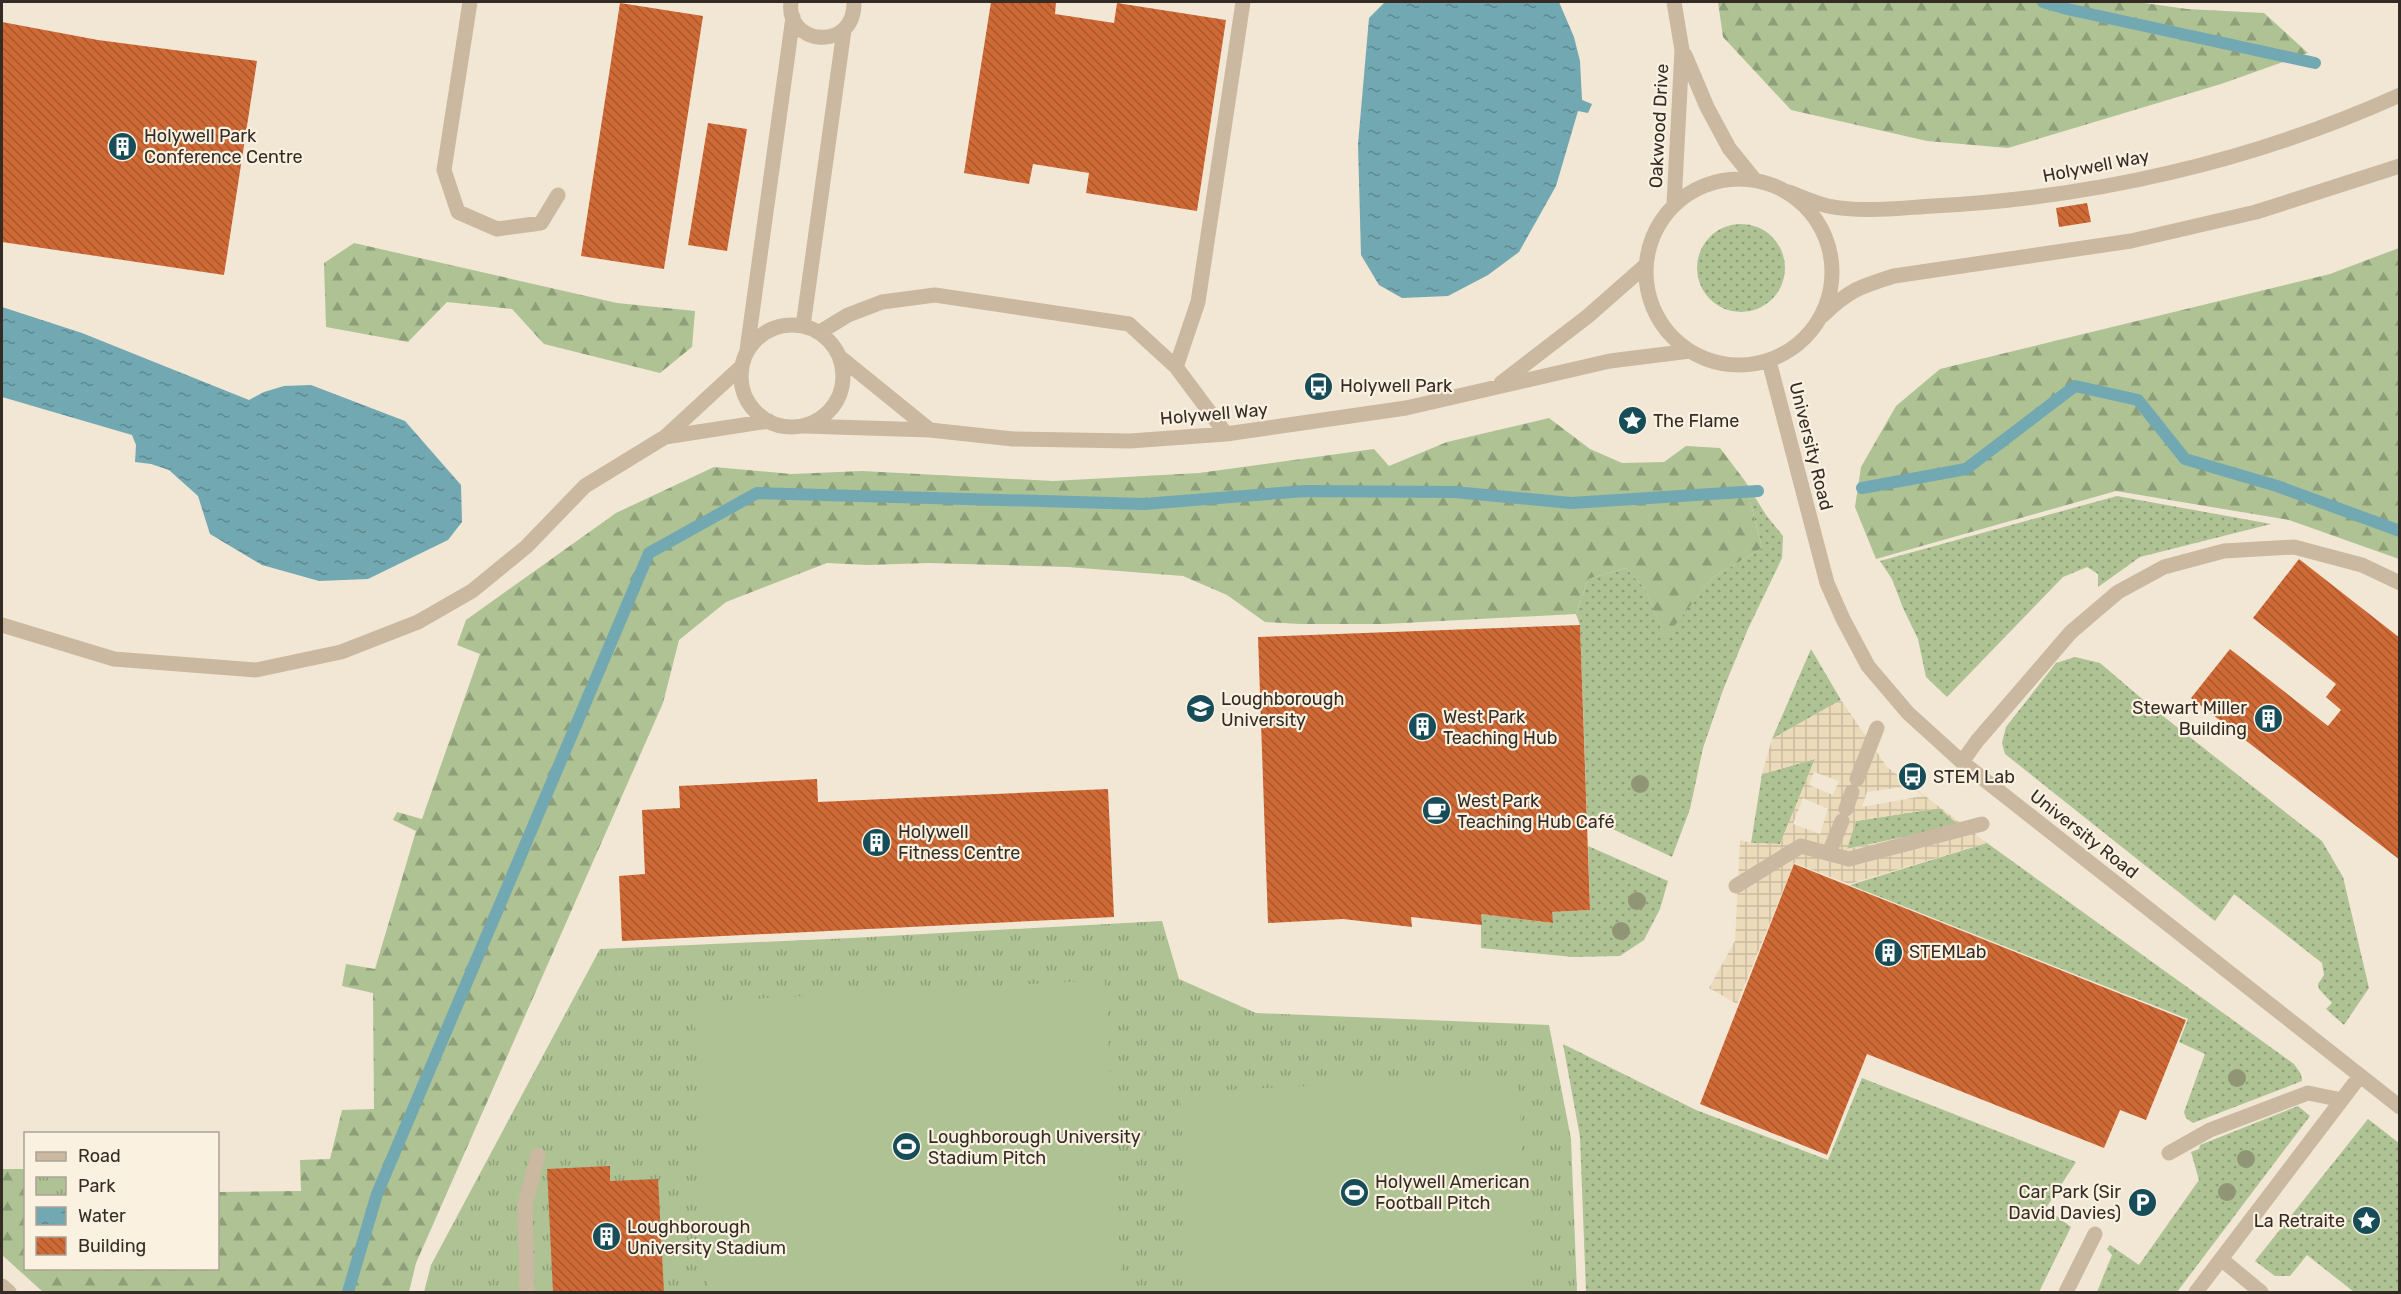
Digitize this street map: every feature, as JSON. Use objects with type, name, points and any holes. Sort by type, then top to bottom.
[{"type":"street","points":[[470,2],[444,170],[458,212],[497,229],[542,223],[558,195]]},
{"type":"street","points":[[747,350],[771,329],[787,325],[803,326],[820,332],[832,343],[840,357],[843,374],[841,392],[833,408],[820,420],[803,426],[785,427],[755,412],[746,398],[741,382],[792,18],[791,2]]},
{"type":"street","points":[[792,18],[805,33],[815,37],[835,36],[850,23],[855,12],[855,2]]},
{"type":"street","points":[[1176,367],[1198,302],[1243,2]]},
{"type":"street","name":"Oakwood Drive","points":[[1674,2],[1682,50],[1674,204]]},
{"type":"street","points":[[803,326],[844,30]]},
{"type":"street","name":"Oakwood Drive","points":[[1682,50],[1707,107],[1729,148],[1754,179]]},
{"type":"street","name":"Holywell Way","points":[[2400,95],[2359,114],[2241,155],[2113,184],[1993,203],[1876,209],[1829,206],[1754,179],[1725,179],[1698,188],[1674,204],[1660,222],[1650,243],[1646,265],[1647,290],[1656,314],[1670,335],[1690,351],[1715,362],[1741,365],[1768,361],[1790,350],[1808,335],[1822,316],[1839,300],[1857,288],[1893,276],[2131,241],[2256,212],[2400,166]]},
{"type":"street","name":"Holywell Way","points":[[1790,192],[1810,211],[1828,244],[1832,262],[1831,290],[1822,316]]},
{"type":"street","name":"Holywell Way","points":[[1498,385],[1588,316],[1646,265]]},
{"type":"street","points":[[820,332],[848,315],[882,302],[935,295],[1129,324],[1176,367],[1226,434]]},
{"type":"street","name":"Holywell Way","points":[[803,426],[930,430],[1013,439],[1130,441],[1226,434],[1406,408],[1610,361],[1690,351]]},
{"type":"street","points":[[840,357],[930,430]]},
{"type":"street","name":"University Road","points":[[1768,361],[1827,583],[1868,666],[1908,713],[1962,762],[2400,1107]]},
{"type":"street","points":[[2,625],[114,659],[232,669],[256,670],[341,652],[418,622],[472,591],[526,547],[585,486],[665,437],[742,366]]},
{"type":"street","points":[[665,437],[769,421]]},
{"type":"street","points":[[1962,762],[1977,741],[2071,632],[2118,592],[2164,567],[2224,550],[2294,547],[2362,565],[2400,583]]},
{"type":"street","points":[[1829,853],[1877,728]]},
{"type":"street","points":[[1736,886],[1801,846],[1849,859],[1982,824]]},
{"type":"street","points":[[2196,1293],[2360,1076]]},
{"type":"street","points":[[2169,1153],[2210,1130],[2308,1092],[2342,1100]]},
{"type":"street","points":[[527,1293],[525,1205],[538,1155]]},
{"type":"street","points":[[2066,1293],[2095,1234]]},
{"type":"street","points":[[2221,1259],[2261,1293]]},
{"type":"street","points":[[2,1286],[9,1293]]},
{"type":"green space","points":[[1718,2],[2137,2],[2187,9],[2264,13],[2308,53],[2221,84],[2008,148],[1927,141],[1791,110],[1723,37]]},
{"type":"green space","points":[[1732,224],[1750,224],[1766,231],[1778,243],[1785,259],[1785,277],[1778,293],[1766,305],[1750,312],[1732,312],[1716,305],[1704,293],[1697,277],[1697,259],[1704,243],[1716,231]]},
{"type":"green space","points":[[354,243],[617,303],[695,311],[692,347],[660,373],[544,344],[512,309],[447,302],[408,342],[326,327],[324,263]]},
{"type":"green space","points":[[2399,248],[2399,559],[2289,520],[2116,491],[1876,559],[1855,507],[1861,467],[1896,406],[1940,369],[2330,274]]},
{"type":"green space","points":[[1549,418],[1590,449],[1622,463],[1664,462],[1686,446],[1720,448],[1745,481],[1762,548],[1712,578],[1665,638],[1646,590],[1626,568],[1588,579],[1576,614],[1385,624],[1265,622],[1227,595],[1183,576],[1068,567],[827,563],[726,602],[679,640],[663,703],[416,1263],[409,1292],[43,1292],[2,1255],[2,1169],[24,1169],[24,1270],[219,1270],[219,1192],[301,1191],[300,1160],[330,1159],[342,1110],[374,1109],[373,993],[342,986],[346,964],[375,969],[416,831],[393,820],[397,812],[422,819],[480,654],[457,645],[466,620],[616,513],[714,467],[791,474],[862,471],[1053,481],[1199,473],[1374,449],[1389,466],[1447,442]]},
{"type":"green space","points":[[1745,481],[1766,515],[1783,536],[1782,558],[1748,629],[1723,690],[1703,748],[1690,809],[1672,857],[1587,817],[1580,625],[1576,614],[1588,579],[1626,568],[1646,590],[1665,637],[1712,578],[1762,548]]},
{"type":"green space","points":[[2117,496],[2271,524],[2140,557],[2098,587],[2098,574],[2087,567],[2063,577],[1947,697],[1926,677],[1918,639],[1892,579],[1880,561]]},
{"type":"green space","points":[[1811,649],[1841,700],[1772,739]]},
{"type":"green space","points":[[2075,657],[2100,663],[2154,709],[2322,841],[2343,877],[2369,988],[2344,1025],[2326,1009],[2332,1003],[2319,989],[2318,984],[2324,975],[2322,963],[2234,894],[2215,921],[2005,754],[2002,743],[2006,727],[2056,663]]},
{"type":"green space","points":[[1815,759],[1780,844],[1751,843],[1762,774]]},
{"type":"green space","points":[[1940,808],[1961,825],[1846,849],[1856,821]]},
{"type":"green space","points":[[1987,843],[2294,1064],[2301,1074],[2302,1081],[2193,1123],[2186,1118],[2184,1112],[2205,1054],[2179,1042],[2188,1019],[1850,885]]},
{"type":"green space","points":[[1588,846],[1668,881],[1660,909],[1644,940],[1620,956],[1573,957],[1481,948],[1481,914],[1552,923],[1552,912],[1590,910]]},
{"type":"green space","points":[[1162,921],[1179,979],[1256,1013],[1549,1025],[1571,1139],[1577,1292],[424,1292],[431,1265],[600,949]]},
{"type":"green space","name":"Loughborough University Stadium Pitch","points":[[1105,980],[1122,1292],[708,1292],[694,1002]]},
{"type":"green space","points":[[1563,1044],[1696,1110],[1828,1160],[1862,1078],[2076,1162],[2046,1208],[2071,1227],[2039,1292],[1586,1292],[1580,1137]]},
{"type":"green space","name":"Holywell American Football Pitch","points":[[1518,1076],[1529,1292],[1190,1292],[1180,1092]]},
{"type":"green space","points":[[2298,1106],[2310,1116],[2177,1292],[2097,1292],[2112,1255],[2107,1249],[2110,1245],[2139,1265],[2199,1180],[2191,1152],[2199,1149],[2200,1145]]},
{"type":"green space","points":[[2368,1119],[2399,1143],[2399,1291],[2354,1292],[2307,1255],[2290,1276],[2275,1276],[2255,1261]]},
{"type":"shaded area","points":[[1841,700],[1887,767],[1987,843],[1849,884],[1794,863],[1737,1004],[1709,988],[1735,941],[1740,840],[1780,844],[1815,759],[1762,774],[1772,739]],"holes":[[[1814,772],[1839,781],[1833,795],[1809,785]],[[1910,786],[1923,796],[1862,807],[1867,792]],[[1803,798],[1828,809],[1820,834],[1793,824]],[[1939,808],[1960,826],[1847,849],[1856,821]]]},
{"type":"water","points":[[1385,2],[1559,2],[1574,37],[1580,61],[1582,100],[1592,104],[1588,113],[1578,111],[1556,186],[1519,252],[1488,275],[1448,296],[1402,298],[1379,285],[1361,255],[1358,144],[1369,18]]},
{"type":"water","points":[[2,307],[82,333],[249,400],[264,392],[284,386],[311,385],[405,421],[461,485],[462,522],[448,540],[368,579],[319,581],[262,565],[210,534],[198,496],[169,470],[135,462],[136,445],[132,435],[2,397]]},
{"type":"building","points":[[991,2],[1056,2],[1055,14],[1114,23],[1117,3],[1226,20],[1197,211],[1086,193],[1089,173],[1033,164],[1029,184],[964,173]]},
{"type":"building","points":[[620,3],[703,16],[664,269],[581,256]]},
{"type":"building","name":"Holywell Park Conference Centre","points":[[2,22],[98,40],[257,61],[224,275],[2,242]]},
{"type":"building","points":[[708,123],[747,129],[727,251],[688,245]]},
{"type":"building","points":[[2087,203],[2091,222],[2059,227],[2056,208]]},
{"type":"building","name":"Stewart Miller Building","points":[[2299,559],[2400,638],[2400,860],[2191,698],[2230,649],[2328,726],[2341,710],[2326,697],[2336,684],[2253,618]]},
{"type":"building","name":"West Park Teaching Hub","points":[[1580,625],[1590,910],[1552,912],[1553,923],[1481,914],[1482,925],[1411,917],[1412,927],[1343,919],[1268,923],[1258,637]]},
{"type":"building","name":"Holywell Fitness Centre","points":[[817,779],[818,802],[1108,789],[1114,917],[622,941],[619,876],[645,874],[642,810],[680,808],[679,786]]},
{"type":"building","name":"STEMLab","points":[[1794,864],[2186,1020],[2146,1120],[2120,1110],[2104,1148],[1867,1054],[1827,1155],[1700,1104]]},
{"type":"building","name":"Loughborough University Stadium","points":[[610,1166],[610,1181],[658,1179],[664,1292],[553,1292],[547,1169]]},
{"type":"waterway","points":[[2043,2],[2315,63]]},
{"type":"waterway","points":[[1862,488],[1966,469],[2075,386],[2138,400],[2185,459],[2277,486],[2400,531]]},
{"type":"waterway","points":[[348,1292],[377,1194],[649,553],[757,493],[1144,504],[1305,491],[1454,492],[1571,503],[1758,491]]},
{"type":"place","name":"Holywell Park Conference Centre","points":[[123,146]]},
{"type":"place","name":"Holywell Park","points":[[1319,386]]},
{"type":"place","name":"The Flame","points":[[1632,421]]},
{"type":"place","name":"Loughborough University","points":[[1200,709]]},
{"type":"place","name":"Stewart Miller Building","points":[[2268,718]]},
{"type":"place","name":"West Park Teaching Hub","points":[[1422,727]]},
{"type":"place","name":"STEM Lab","points":[[1912,777]]},
{"type":"place","name":"West Park Teaching Hub Café","points":[[1436,811]]},
{"type":"place","name":"Holywell Fitness Centre","points":[[877,842]]},
{"type":"place","name":"STEMLab","points":[[1888,952]]},
{"type":"place","name":"Loughborough University Stadium Pitch","points":[[907,1147]]},
{"type":"place","name":"Holywell American Football Pitch","points":[[1354,1192]]},
{"type":"place","name":"Car Park (Sir David Davies)","points":[[2142,1202]]},
{"type":"place","name":"La Retraite","points":[[2366,1221]]},
{"type":"place","name":"Loughborough University Stadium","points":[[606,1237]]}]
